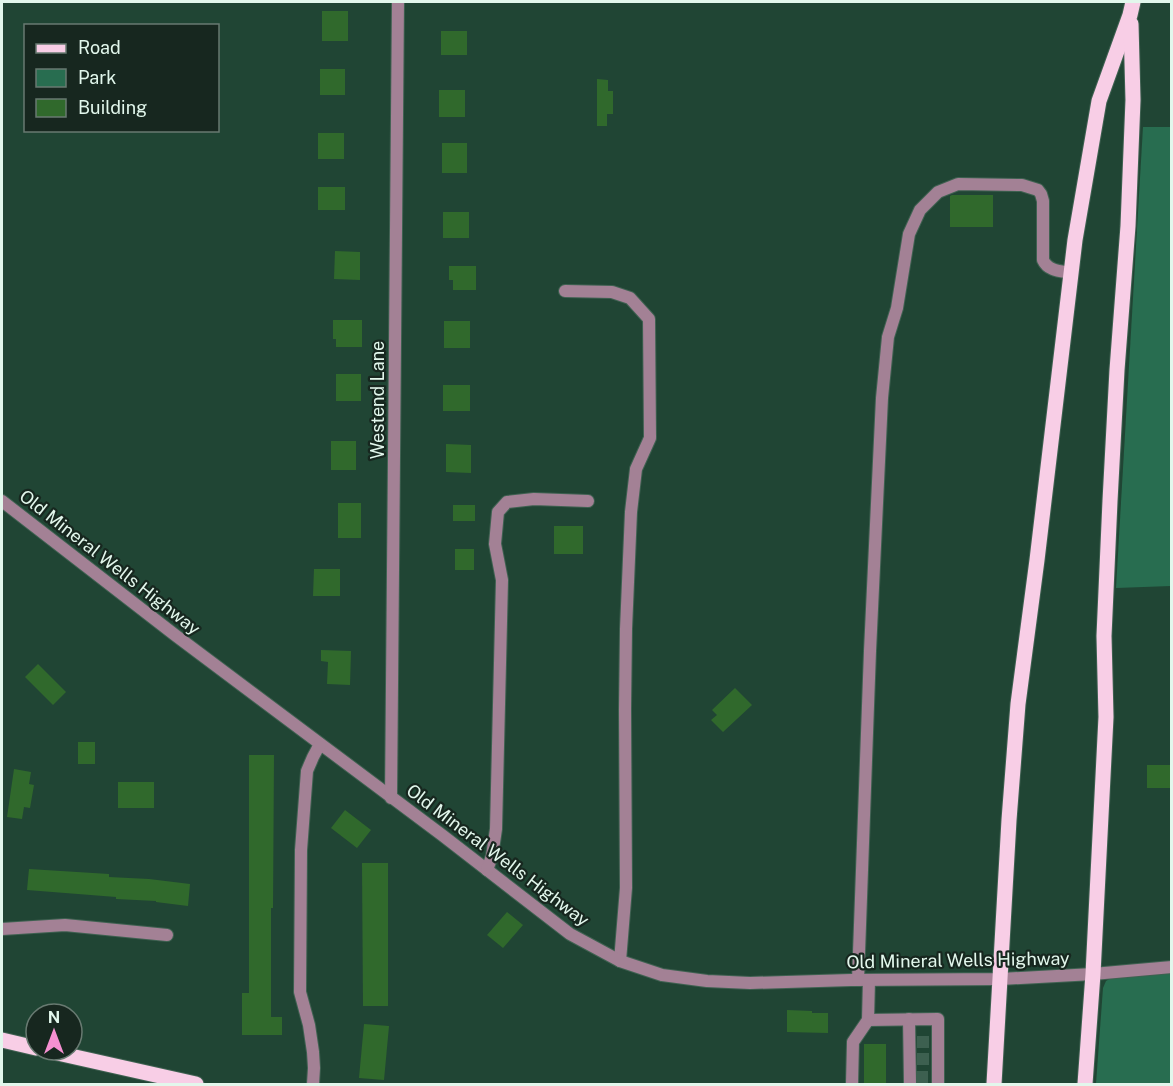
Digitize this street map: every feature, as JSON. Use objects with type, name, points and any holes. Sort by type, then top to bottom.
[{"type":"main road","points":[[994,1084],[1018,705],[1075,240],[1100,101],[1132,8]]},
{"type":"main road","points":[[1085,1084],[1106,717],[1104,636],[1110,501],[1128,226],[1133,100],[1132,8]]},
{"type":"main road","points":[[2,1040],[24,1045]]},
{"type":"main road","points":[[84,1059],[196,1084]]},
{"type":"street","name":"Westend Lane","points":[[392,798],[398,2]]},
{"type":"street","points":[[852,1084],[853,1042],[868,1020],[859,924],[882,398],[888,337],[897,308],[909,234],[920,210],[938,192],[958,184],[1022,185],[1038,190],[1041,194],[1043,260],[1046,266],[1071,273]]},
{"type":"street","points":[[565,291],[612,292],[630,298],[649,319],[650,438],[636,469],[631,512],[625,709],[626,888],[620,961]]},
{"type":"street","points":[[487,870],[492,856],[496,817],[502,580],[495,544],[498,512],[507,502],[534,499],[588,501]]},
{"type":"street","name":"Old Mineral Wells Highway","points":[[2,501],[570,934],[620,961],[662,975],[707,981],[750,983],[1001,979],[1172,967]]},
{"type":"street","points":[[313,1084],[313,1052],[309,1025],[300,992],[301,850],[307,771],[320,744]]},
{"type":"street","points":[[2,929],[65,925],[167,935]]},
{"type":"street","points":[[909,1019],[934,1059],[923,1079]]},
{"type":"street","points":[[868,1020],[938,1019],[913,1059],[923,1079]]},
{"type":"green space","points":[[1143,127],[1171,127],[1171,586],[1116,588]]},
{"type":"green space","points":[[1171,973],[1171,1084],[1096,1084],[1103,988],[1106,981],[1113,977]]},
{"type":"building","points":[[322,11],[348,11],[348,41],[322,41]]},
{"type":"building","points":[[441,31],[467,31],[467,55],[441,55]]},
{"type":"building","points":[[320,69],[345,69],[345,95],[320,95]]},
{"type":"building","points":[[597,79],[608,80],[608,91],[613,91],[613,114],[607,114],[607,126],[597,126]]},
{"type":"building","points":[[439,90],[465,90],[465,117],[439,117]]},
{"type":"building","points":[[318,133],[344,133],[344,159],[318,159]]},
{"type":"building","points":[[442,143],[467,143],[467,173],[442,173]]},
{"type":"building","points":[[318,187],[345,187],[345,210],[318,210]]},
{"type":"building","points":[[993,195],[993,227],[950,227],[950,196]]},
{"type":"building","points":[[443,212],[469,212],[469,238],[443,238]]},
{"type":"building","points":[[335,251],[360,252],[360,280],[334,279]]},
{"type":"building","points":[[449,266],[476,266],[476,290],[453,290],[453,280],[449,280]]},
{"type":"building","points":[[333,320],[362,320],[362,347],[336,347],[336,339],[333,339]]},
{"type":"building","points":[[444,321],[470,321],[470,348],[444,348]]},
{"type":"building","points":[[336,374],[361,374],[361,401],[336,401]]},
{"type":"building","points":[[443,385],[470,385],[470,411],[443,411]]},
{"type":"building","points":[[331,441],[356,441],[356,470],[331,470]]},
{"type":"building","points":[[446,444],[471,445],[471,473],[446,472]]},
{"type":"building","points":[[338,503],[361,503],[361,538],[338,538]]},
{"type":"building","points":[[453,505],[475,505],[475,521],[453,521]]},
{"type":"building","points":[[554,526],[583,526],[583,554],[554,554]]},
{"type":"building","points":[[455,549],[474,549],[474,570],[455,570]]},
{"type":"building","points":[[314,569],[340,569],[340,596],[313,596]]},
{"type":"building","points":[[321,650],[351,651],[350,685],[327,684],[328,662],[321,661]]},
{"type":"building","points":[[38,664],[66,692],[53,705],[25,677]]},
{"type":"building","points":[[735,688],[752,705],[723,732],[711,720],[717,715],[712,710]]},
{"type":"building","points":[[78,742],[95,742],[95,764],[78,764]]},
{"type":"building","points":[[249,755],[274,755],[271,1017],[282,1017],[282,1035],[242,1035],[242,993],[249,993]]},
{"type":"building","points":[[1147,765],[1172,765],[1172,788],[1147,788]]},
{"type":"building","points":[[14,769],[31,772],[29,784],[34,785],[30,808],[24,807],[22,819],[7,817]]},
{"type":"building","points":[[118,782],[154,782],[154,808],[118,808]]},
{"type":"building","points":[[345,810],[371,830],[357,848],[331,828]]},
{"type":"building","points":[[362,863],[388,863],[388,1006],[363,1006]]},
{"type":"building","points":[[29,869],[109,874],[109,877],[190,884],[188,906],[156,901],[116,899],[116,897],[27,890]]},
{"type":"building","points":[[507,912],[523,925],[503,948],[487,935]]},
{"type":"building","points":[[787,1010],[828,1013],[828,1033],[787,1032]]},
{"type":"building","points":[[364,1024],[389,1026],[384,1080],[359,1078]]},
{"type":"building","points":[[864,1044],[886,1044],[886,1084],[864,1084]]},
{"type":"tunnel","points":[[917,1042],[929,1042]]},
{"type":"tunnel","points":[[917,1059],[930,1059]]},
{"type":"tunnel","points":[[916,1077],[928,1077]]}]
